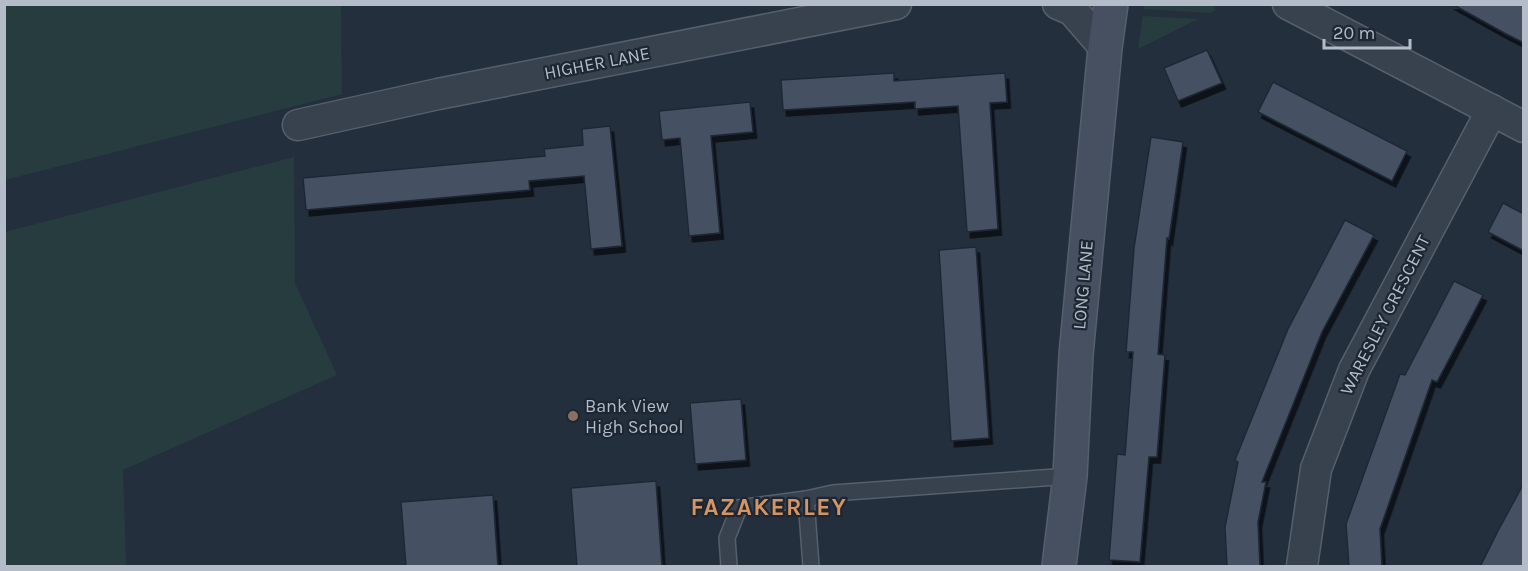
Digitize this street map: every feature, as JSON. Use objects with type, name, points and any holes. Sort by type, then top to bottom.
[{"type":"street","name":"HIGHER LANE","points":[[298,125],[438,94],[896,4]]},
{"type":"street","points":[[1058,4],[1072,10],[1105,48]]},
{"type":"street","name":"LONG LANE","points":[[1059,567],[1070,476],[1076,355],[1111,4]]},
{"type":"street","points":[[1288,4],[1524,127]]},
{"type":"street","name":"WARESLEY CRESCENT","points":[[1302,567],[1316,469],[1354,370],[1492,110]]},
{"type":"lane","points":[[729,567],[727,538],[739,508],[806,499],[833,492],[1070,476]]},
{"type":"lane","points":[[806,499],[811,567]]},
{"type":"green space","points":[[5,4],[341,5],[342,94],[5,180]]},
{"type":"green space","points":[[1144,4],[1215,5],[1215,10],[1211,13],[1144,9]]},
{"type":"green space","points":[[1143,16],[1198,19],[1138,49]]},
{"type":"green space","points":[[294,157],[295,283],[337,375],[123,470],[126,566],[5,566],[5,232]]},
{"type":"building","points":[[1452,4],[1524,4],[1524,43],[1506,34]]},
{"type":"building","points":[[1207,50],[1222,83],[1178,101],[1164,68]]},
{"type":"building","points":[[894,73],[894,81],[1005,73],[1007,102],[990,103],[998,229],[967,232],[958,106],[915,109],[915,102],[783,110],[781,80]]},
{"type":"building","points":[[1273,82],[1407,151],[1392,181],[1258,112]]},
{"type":"building","points":[[750,102],[753,132],[711,136],[720,233],[689,236],[680,138],[662,140],[659,111]]},
{"type":"building","points":[[610,126],[622,246],[591,249],[584,176],[529,181],[530,190],[306,210],[303,178],[545,156],[544,149],[583,145],[582,129]]},
{"type":"building","points":[[1151,137],[1183,142],[1169,239],[1167,238],[1158,354],[1165,355],[1157,457],[1149,457],[1140,562],[1109,560],[1117,454],[1125,455],[1133,352],[1126,352],[1134,248]]},
{"type":"building","points":[[1503,203],[1524,214],[1524,251],[1488,232]]},
{"type":"building","points":[[1345,220],[1374,235],[1322,332],[1262,482],[1266,482],[1258,522],[1260,567],[1227,567],[1225,527],[1238,462],[1235,460],[1288,329]]},
{"type":"building","points":[[976,247],[989,438],[951,441],[939,250]]},
{"type":"building","points":[[1454,281],[1483,295],[1437,382],[1432,380],[1380,529],[1382,567],[1349,567],[1346,524],[1400,374],[1405,375]]},
{"type":"building","points":[[741,399],[746,460],[695,464],[690,403]]},
{"type":"building","points":[[656,481],[662,567],[577,567],[571,488]]},
{"type":"building","points":[[1524,483],[1524,567],[1480,567],[1499,529]]},
{"type":"building","points":[[493,495],[498,567],[406,567],[401,502]]},
{"type":"place","name":"Bank View High School","points":[[573,416]]},
{"type":"district","name":"FAZAKERLEY","points":[[769,507]]}]
